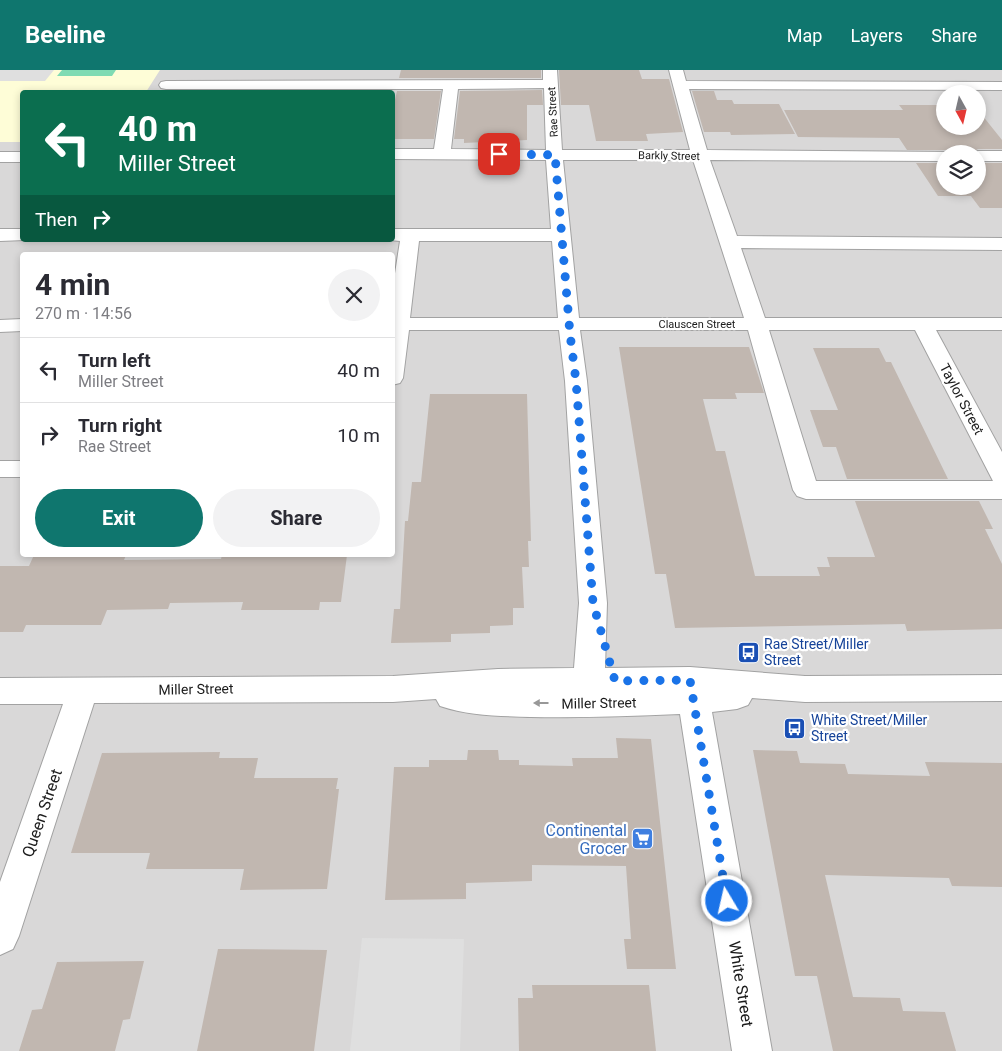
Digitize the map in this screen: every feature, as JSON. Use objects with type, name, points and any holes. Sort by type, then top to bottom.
[{"type":"street","points":[[164,89],[175,70]]},
{"type":"street","points":[[164,89],[451,84],[551,77]]},
{"type":"street","name":"Rae Street","points":[[551,77],[561,235],[576,381],[593,603],[603,692]]},
{"type":"street","points":[[1002,86],[678,77],[701,156],[757,325],[806,490],[1002,490]]},
{"type":"street","points":[[442,153],[451,84]]},
{"type":"street","name":"Barkly Street","points":[[395,154],[936,156]]},
{"type":"street","points":[[986,156],[1002,156]]},
{"type":"street","points":[[0,157],[20,157]]},
{"type":"street","points":[[395,338],[401,234],[561,235]]},
{"type":"street","points":[[0,235],[20,235]]},
{"type":"street","points":[[730,242],[1002,244]]},
{"type":"street","name":"Clauscen Street","points":[[396,324],[1002,324]]},
{"type":"street","name":"Taylor Street","points":[[922,324],[1002,475]]},
{"type":"street","points":[[0,326],[20,326]]},
{"type":"street","points":[[0,469],[20,469]]},
{"type":"street","name":"Miller Street","points":[[0,691],[392,689],[497,703],[603,692],[1002,688]]},
{"type":"street","name":"Queen Street","points":[[0,936],[83,690]]},
{"type":"street","name":"White Street","points":[[692,690],[752,1051]]},
{"type":"shaded area","points":[[0,70],[160,70],[147,90],[20,90],[20,142],[0,142]]},
{"type":"shaded area","points":[[0,70],[54,70],[45,81],[0,81]]},
{"type":"shaded area","points":[[159,70],[1002,70],[1002,1051],[0,1051],[0,140],[20,140],[20,242],[395,242],[395,90],[145,90]]},
{"type":"shaded area","points":[[362,938],[464,939],[460,1051],[350,1051]]},
{"type":"green space","points":[[62,70],[116,70],[112,76],[57,76]]},
{"type":"building","points":[[401,70],[541,70],[541,78],[399,78]]},
{"type":"building","points":[[559,70],[639,70],[642,79],[669,79],[683,132],[646,134],[648,141],[596,141],[589,105],[561,105]]},
{"type":"building","points":[[542,90],[543,105],[527,105],[527,140],[464,143],[464,139],[454,139],[460,91]]},
{"type":"building","points":[[397,91],[441,91],[434,139],[395,139],[395,99]]},
{"type":"building","points":[[692,91],[714,91],[717,100],[732,100],[734,104],[779,104],[795,134],[731,135],[730,132],[704,132]]},
{"type":"building","points":[[899,105],[936,105],[936,135],[986,135],[986,120],[1002,140],[1002,149],[986,149],[986,145],[936,145],[936,150],[907,150],[899,138],[798,137],[784,110],[903,110]]},
{"type":"building","points":[[916,163],[936,163],[936,193]]},
{"type":"building","points":[[986,163],[1002,163],[1002,208],[980,208],[971,196],[938,196],[986,195]]},
{"type":"building","points":[[619,347],[749,347],[764,393],[735,393],[737,399],[703,399],[716,451],[725,451],[755,576],[820,576],[817,567],[830,567],[827,557],[875,557],[855,501],[979,501],[993,529],[985,529],[1002,564],[1002,629],[907,631],[905,624],[675,628],[666,574],[655,574]]},
{"type":"building","points":[[813,348],[879,348],[886,362],[891,362],[948,479],[847,479],[836,447],[823,447],[810,410],[838,410]]},
{"type":"building","points":[[430,394],[527,394],[531,541],[528,541],[529,567],[522,567],[524,608],[513,608],[513,625],[490,626],[490,633],[451,634],[451,642],[391,643],[394,609],[400,609],[405,521],[408,521],[412,482],[421,482]]},
{"type":"building","points":[[33,557],[125,557],[124,560],[221,559],[222,557],[347,557],[341,602],[320,602],[319,610],[241,610],[243,602],[170,603],[168,609],[107,610],[101,625],[26,625],[23,632],[0,632],[0,566],[29,566]]},
{"type":"building","points":[[616,738],[651,739],[676,969],[627,969],[624,939],[631,939],[626,866],[532,865],[532,881],[466,883],[466,899],[385,900],[394,767],[429,767],[429,760],[467,760],[468,750],[498,750],[499,760],[519,760],[519,765],[573,766],[572,758],[618,758]]},
{"type":"building","points":[[753,750],[797,751],[800,763],[845,764],[848,774],[930,776],[925,762],[1002,763],[1002,887],[952,886],[949,878],[825,875],[853,997],[900,998],[903,1011],[945,1012],[956,1051],[833,1051],[817,976],[795,976]]},
{"type":"building","points":[[220,752],[219,758],[258,758],[254,778],[338,778],[336,789],[339,789],[327,889],[240,890],[244,869],[146,869],[150,853],[71,853],[102,753]]},
{"type":"building","points":[[218,949],[327,950],[314,1051],[197,1051]]},
{"type":"building","points":[[144,961],[130,1019],[123,1020],[115,1051],[19,1051],[32,1010],[42,1009],[57,962]]},
{"type":"building","points":[[532,985],[649,985],[656,1051],[519,1051],[518,998],[533,998]]},
{"type":"place","name":"Rae Street/Miller Street","points":[[748,652]]},
{"type":"place","name":"White Street/Miller Street","points":[[795,728]]},
{"type":"place","name":"Continental Grocer","points":[[643,839]]},
{"type":"route","points":[[499,154],[555,155],[570,334],[576,381],[593,603],[615,681],[690,680],[727,901]]}]
